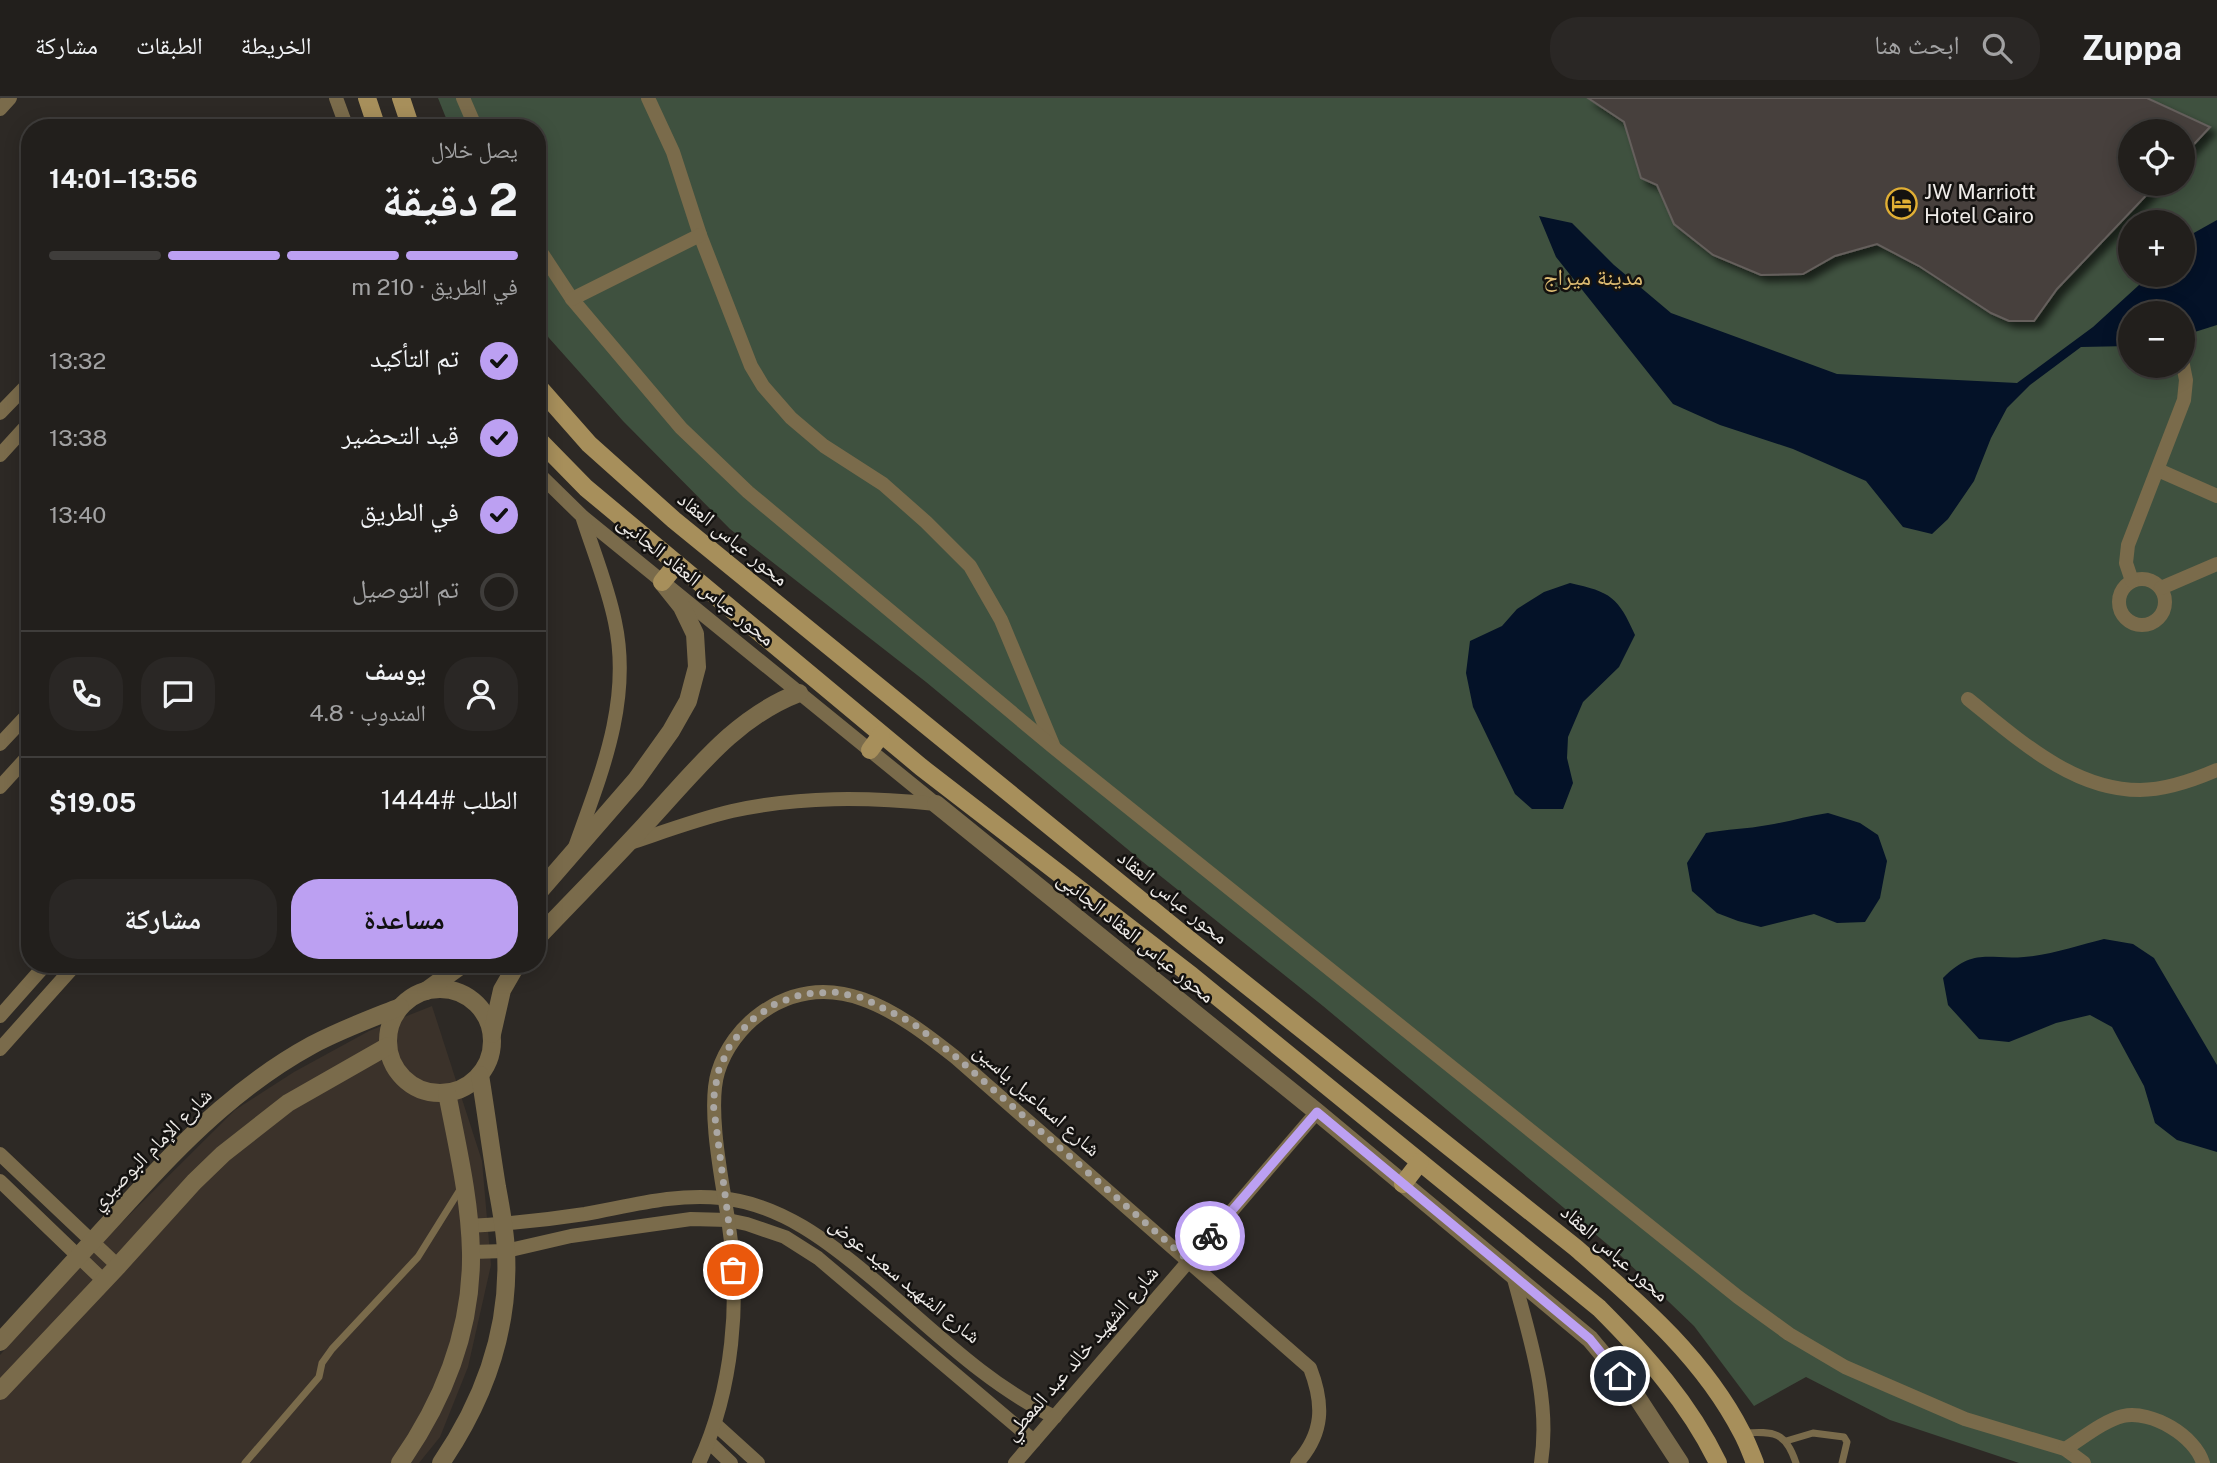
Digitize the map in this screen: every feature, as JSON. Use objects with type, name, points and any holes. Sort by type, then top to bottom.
[{"type":"main road","points":[[367,98],[374,119]]},
{"type":"main road","points":[[401,98],[408,119]]},
{"type":"main road","name":"محور عباس العقاد","points":[[546,395],[589,444],[674,520],[1636,1299],[1694,1361],[1743,1434],[1755,1463]]},
{"type":"main road","points":[[546,447],[586,488],[881,735],[1165,955],[1599,1308],[1627,1335],[1673,1389],[1704,1433],[1718,1463]]},
{"type":"main road","points":[[662,582],[676,565]]},
{"type":"main road","points":[[870,750],[881,735]]},
{"type":"main road","points":[[1165,955],[1170,957],[1181,953],[1185,948],[1186,937]]},
{"type":"main road","points":[[1232,1009],[1234,999],[1228,984],[1231,979],[1237,977]]},
{"type":"main road","points":[[1404,1184],[1420,1162]]},
{"type":"street","points":[[0,109],[10,98]]},
{"type":"street","points":[[336,98],[344,119]]},
{"type":"street","points":[[463,98],[472,119]]},
{"type":"street","points":[[648,98],[673,152],[700,235],[751,366],[763,386],[791,418],[824,446],[883,484],[970,566],[1001,620],[1053,747]]},
{"type":"street","points":[[572,299],[700,235]]},
{"type":"street","points":[[546,260],[572,299],[681,428],[748,492],[1053,747],[1738,1297],[1789,1334],[1845,1367],[1965,1419],[2065,1449],[2084,1463]]},
{"type":"street","points":[[2132,582],[2126,563],[2128,545],[2184,400],[2186,378]]},
{"type":"street","points":[[0,413],[21,391]]},
{"type":"street","points":[[0,455],[21,432]]},
{"type":"street","points":[[2158,470],[2217,496]]},
{"type":"street","name":"محور عباس العقاد الجانبى","points":[[546,481],[583,517],[662,582],[1317,1112],[1590,1339],[1631,1388],[1680,1463]]},
{"type":"street","points":[[574,851],[617,718],[620,685],[615,622],[583,517]]},
{"type":"street","points":[[2161,588],[2217,564]]},
{"type":"street","points":[[2147,580],[2161,588],[2165,603],[2159,618],[2153,623],[2137,625],[2124,616],[2119,601],[2125,586],[2132,582],[2147,580]]},
{"type":"street","points":[[546,884],[636,780],[671,731],[688,701],[697,667],[695,634],[682,607],[662,582]]},
{"type":"street","points":[[546,928],[628,843],[706,756],[758,713],[799,693]]},
{"type":"street","points":[[1968,699],[2036,753],[2080,776],[2110,786],[2140,790],[2168,786],[2217,770]]},
{"type":"street","points":[[0,744],[21,722]]},
{"type":"street","points":[[0,787],[21,764]]},
{"type":"street","points":[[628,843],[730,811],[781,802],[883,798],[936,804]]},
{"type":"street","points":[[0,1016],[38,973]]},
{"type":"street","points":[[0,1049],[68,973]]},
{"type":"street","points":[[450,973],[400,1007],[389,1031],[388,1046],[395,1066],[408,1082],[433,1093],[447,1093],[470,1084],[488,1063],[502,990],[512,973]]},
{"type":"street","points":[[425,991],[455,991],[469,997],[480,1007],[492,1034]]},
{"type":"street","name":"شارع اسماعيل ياسين","points":[[699,1463],[715,1424],[725,1381],[731,1336],[733,1292],[729,1220],[713,1102],[718,1072],[730,1045],[750,1021],[775,1004],[803,994],[834,992],[863,998],[911,1022],[955,1056],[1310,1368],[1319,1390],[1321,1414],[1315,1437],[1297,1463]]},
{"type":"street","name":"شارع الإمام البوصيري","points":[[0,1342],[170,1155],[203,1124],[247,1088],[312,1045],[400,1007]]},
{"type":"street","points":[[0,1391],[194,1182],[255,1127],[324,1081],[388,1046]]},
{"type":"street","points":[[441,1463],[478,1402],[501,1327],[506,1289],[503,1224],[480,1075]]},
{"type":"street","points":[[400,1463],[433,1411],[457,1354],[469,1293],[471,1252],[464,1183],[447,1093]]},
{"type":"street","name":"شارع الشهيد خالد عبد المعطي","points":[[1015,1463],[1317,1112]]},
{"type":"street","points":[[0,1154],[118,1266]]},
{"type":"street","points":[[0,1181],[104,1281]]},
{"type":"street","name":"شارع الشهيد سعيد عوض","points":[[468,1226],[543,1220],[677,1197],[724,1198],[764,1208],[801,1224],[833,1245],[993,1379],[1055,1416]]},
{"type":"street","name":"شارع الشهيد سعيد عوض","points":[[471,1252],[506,1251],[570,1236],[691,1220],[729,1220],[785,1237],[818,1258],[1034,1441]]},
{"type":"street","points":[[1513,1275],[1538,1370],[1543,1412],[1541,1463]]},
{"type":"street","points":[[2065,1449],[2122,1416],[2136,1415],[2176,1430],[2192,1442],[2203,1463]]},
{"type":"street","points":[[715,1424],[758,1463]]},
{"type":"street","points":[[709,1442],[731,1463]]},
{"type":"lane","points":[[245,1463],[319,1377],[322,1363],[331,1349],[418,1257],[464,1183]]},
{"type":"lane","points":[[1743,1434],[1776,1433],[1786,1441],[1796,1463]]},
{"type":"lane","points":[[1786,1441],[1813,1433],[1844,1437],[1847,1442],[1842,1463]]},
{"type":"shaded area","points":[[432,1006],[482,1161],[491,1265],[468,1367],[440,1437],[419,1463],[0,1463],[0,1355],[95,1249],[235,1110],[294,1072],[369,1031]]},
{"type":"green space","points":[[438,98],[2217,98],[2217,1463],[2019,1463],[1890,1420],[1806,1377],[1754,1406],[1694,1326],[1619,1254],[1323,1006],[1143,862],[926,682],[730,529],[623,421],[546,334],[546,119],[446,119]]},
{"type":"water","points":[[1539,216],[1572,223],[1614,265],[1671,313],[1837,374],[2017,383],[2093,327],[2118,304],[2118,346],[2081,347],[2030,385],[2007,408],[1991,438],[1974,481],[1948,519],[1932,534],[1903,527],[1866,481],[1793,449],[1720,425],[1673,404],[1556,257]]},
{"type":"water","points":[[2217,220],[2217,325],[2195,332],[2195,301],[2122,301],[2137,287],[2195,287],[2195,232]]},
{"type":"water","points":[[1570,583],[1612,598],[1635,635],[1619,667],[1583,702],[1568,737],[1567,758],[1573,783],[1563,809],[1532,809],[1515,794],[1473,707],[1466,673],[1470,641],[1502,626],[1517,609],[1544,592]]},
{"type":"water","points":[[1828,813],[1860,823],[1878,835],[1887,861],[1880,898],[1865,922],[1837,923],[1814,914],[1761,927],[1717,913],[1692,891],[1687,863],[1706,833]]},
{"type":"water","points":[[2104,939],[2133,944],[2154,958],[2217,1065],[2217,1152],[2177,1140],[2155,1123],[2144,1086],[2112,1027],[2090,1015],[2056,1023],[2009,1042],[1979,1039],[1948,1005],[1943,978],[1964,962],[1982,957],[2034,956]]},
{"type":"building","name":"JW Marriott Hotel Cairo","points":[[1588,98],[2147,98],[2193,119],[2118,119],[2118,196],[2146,196],[2132,210],[2118,210],[2118,225],[2057,289],[2034,321],[2009,321],[1991,313],[1919,266],[1877,244],[1835,256],[1803,274],[1761,275],[1713,255],[1674,224],[1657,185],[1641,178],[1624,122]]},
{"type":"building","name":"JW Marriott Hotel Cairo","points":[[2195,120],[2210,127],[2195,143]]},
{"type":"way so far","points":[[733,1270],[713,1102],[718,1072],[730,1045],[750,1021],[775,1004],[803,994],[834,992],[863,998],[911,1022],[955,1056],[1189,1261],[1210,1236]]},
{"type":"place","name":"JW Marriott Hotel Cairo","points":[[1901,204]]},
{"type":"district","name":"مدينة ميراج","points":[[1593,277]]},
{"type":"route","points":[[1210,1236],[1317,1112],[1590,1339],[1620,1376]]}]
